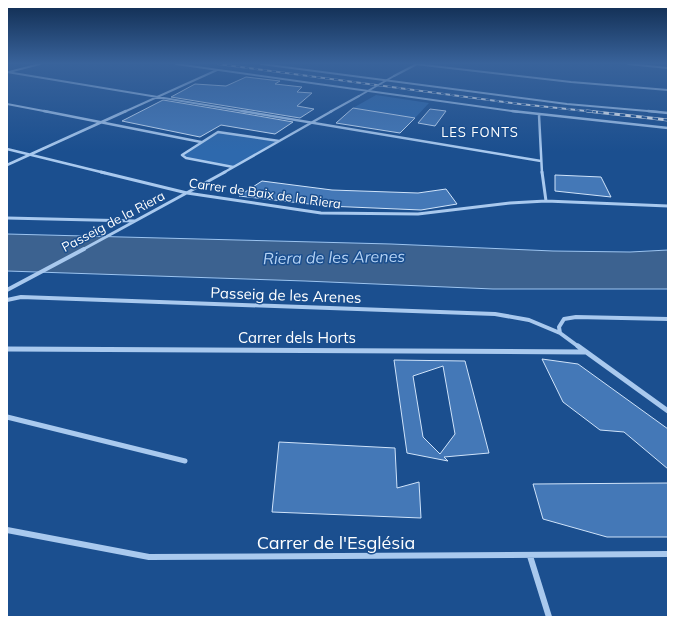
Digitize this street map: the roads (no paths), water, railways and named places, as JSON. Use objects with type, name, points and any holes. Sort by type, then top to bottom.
[{"type":"street","points":[[135,93],[541,161]]},
{"type":"street","points":[[7,166],[166,93]]},
{"type":"street","name":"Passeig de la Riera","points":[[7,290],[137,221],[364,93]]},
{"type":"street","points":[[382,93],[539,115],[668,128]]},
{"type":"street","points":[[484,93],[567,104],[668,113]]},
{"type":"street","points":[[7,104],[201,142]]},
{"type":"street","points":[[539,115],[541,161],[546,201]]},
{"type":"street","points":[[233,167],[183,157],[182,155],[201,142],[215,134],[222,132],[279,141]]},
{"type":"street","name":"Carrer de Baix de la Riera","points":[[7,149],[187,193],[333,214],[418,214],[510,203],[546,201],[668,206]]},
{"type":"street","points":[[7,218],[137,221]]},
{"type":"street","name":"Passeig de les Arenes","points":[[7,300],[21,297],[515,315],[548,326],[560,333],[668,411]]},
{"type":"street","points":[[560,333],[559,327],[564,319],[576,317],[668,319]]},
{"type":"street","name":"Carrer dels Horts","points":[[7,348],[586,352]]},
{"type":"street","points":[[7,417],[185,461]]},
{"type":"street","name":"Carrer de l'Església","points":[[7,530],[149,557],[530,556],[668,554]]},
{"type":"street","points":[[530,556],[549,617]]},
{"type":"water","name":"Riera de les Arenes","points":[[7,234],[391,244],[553,251],[630,252],[668,250],[668,289],[493,289],[7,271]]},
{"type":"railway","points":[[438,93],[596,112]]},
{"type":"railway","points":[[587,111],[596,112]]},
{"type":"railway","points":[[596,112],[668,120]]},
{"type":"district","name":"LES FONTS","points":[[480,132]]}]
